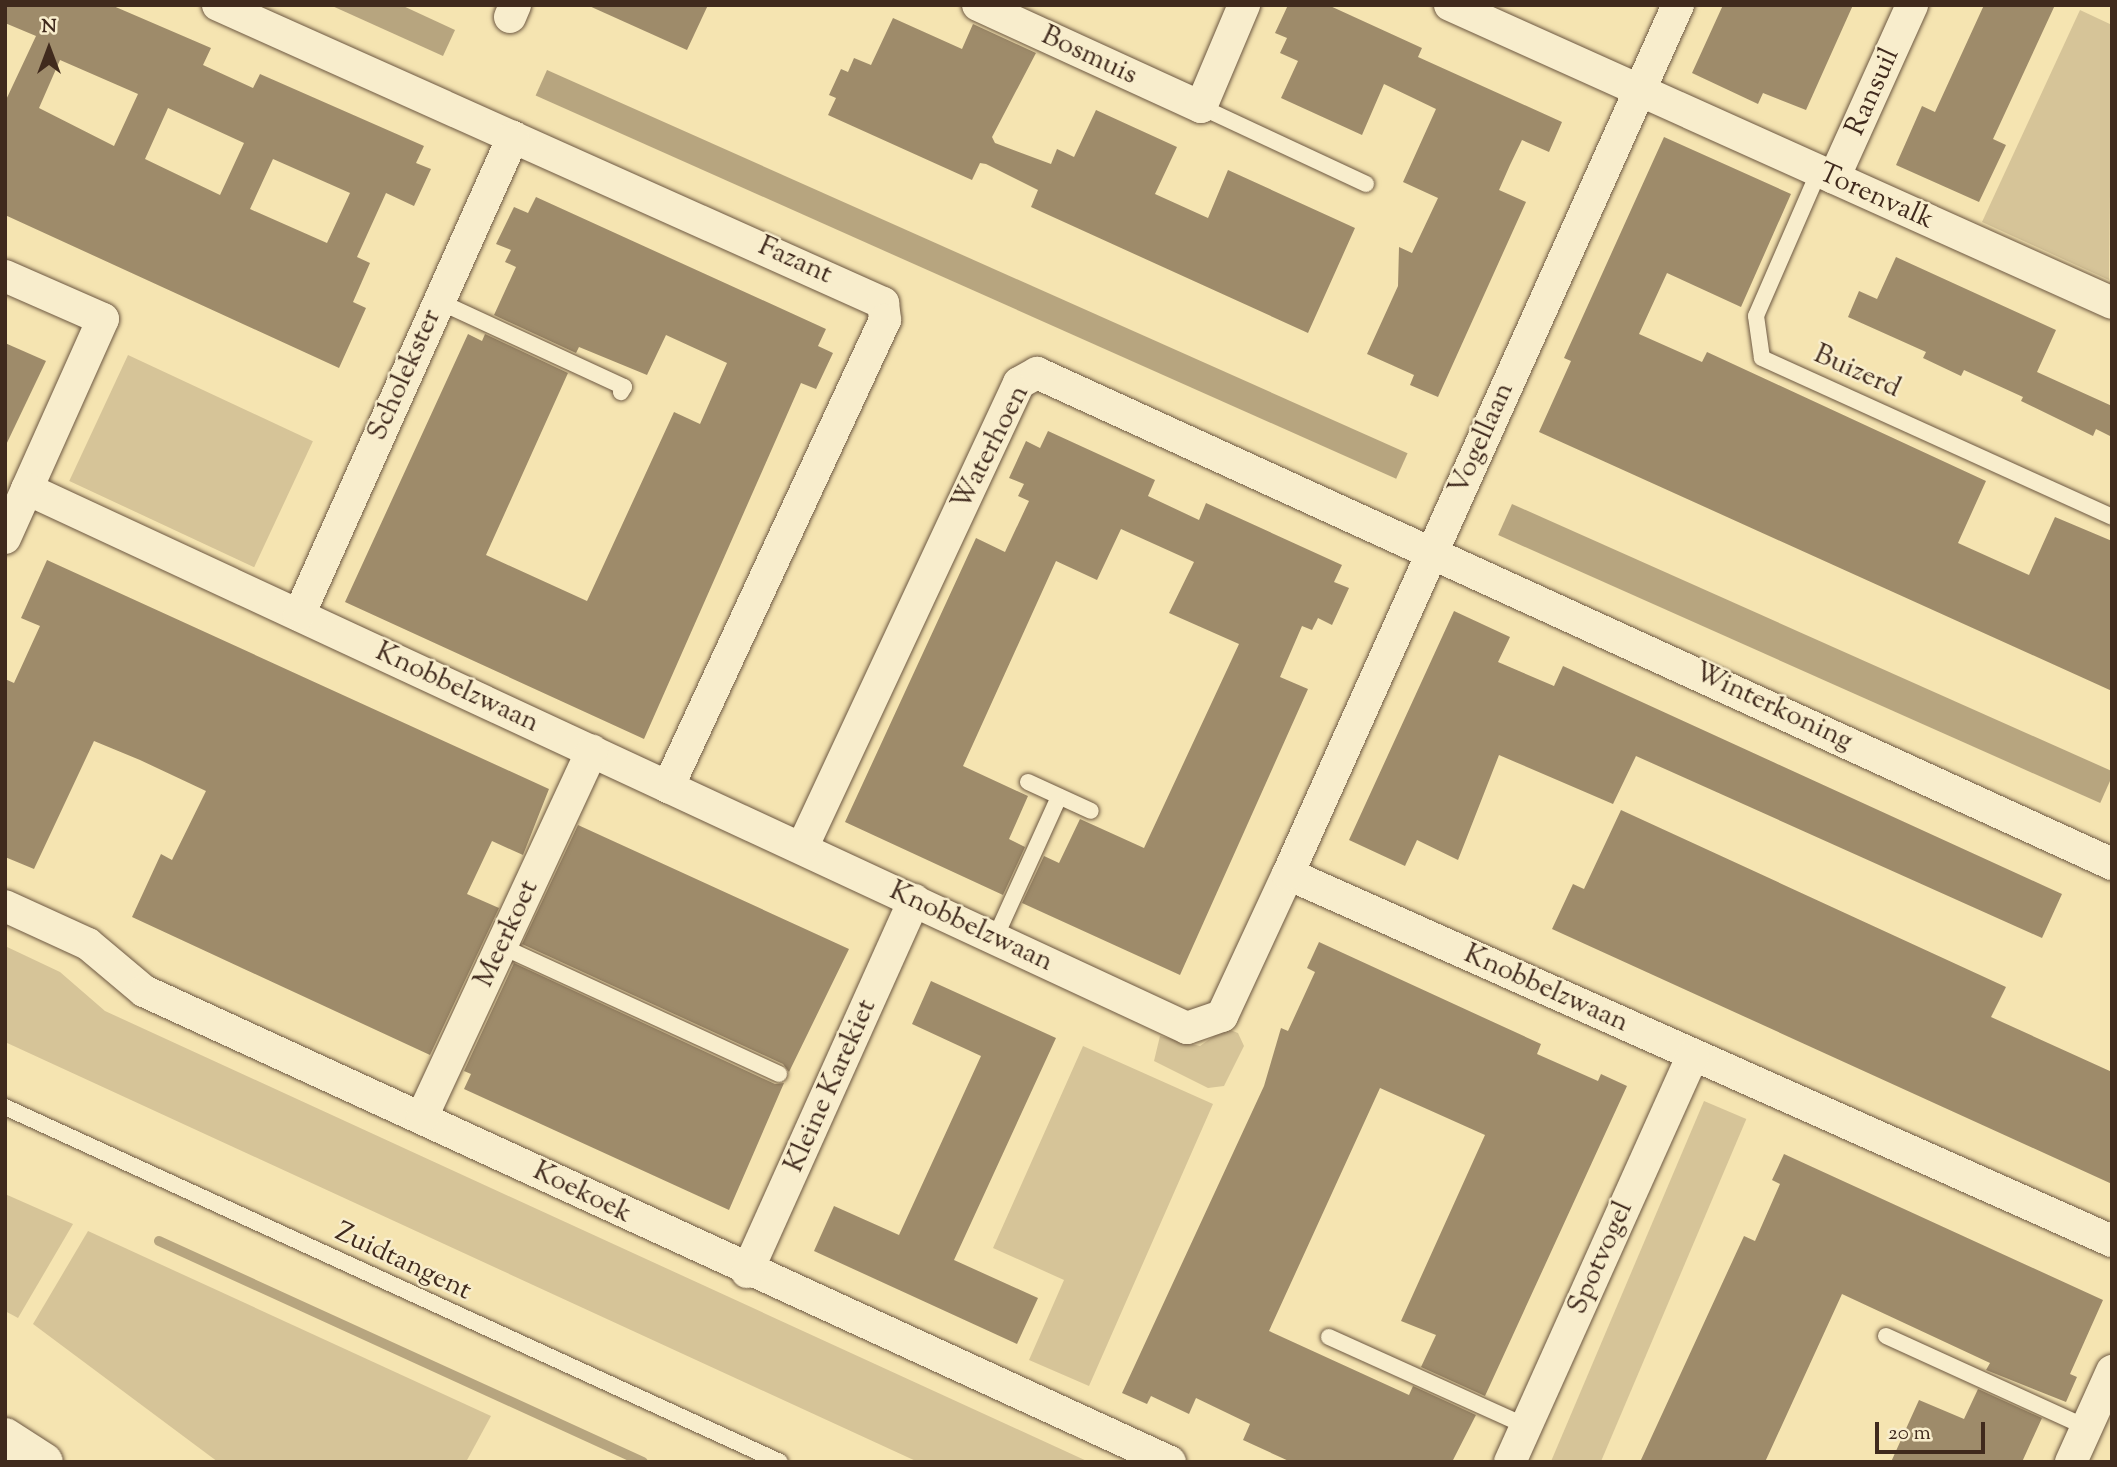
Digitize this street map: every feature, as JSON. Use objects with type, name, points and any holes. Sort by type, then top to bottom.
[{"type":"main road","points":[[5,1437],[44,1462]]},
{"type":"street","name":"Fazant","points":[[218,5],[852,286],[876,297],[886,311],[668,787]]},
{"type":"street","name":"Bosmuis","points":[[978,5],[1201,107]]},
{"type":"street","points":[[1201,107],[1244,5]]},
{"type":"street","name":"Torenvalk","points":[[1450,5],[2112,303]]},
{"type":"street","name":"Vogellaan","points":[[1288,874],[1678,5]]},
{"type":"street","name":"Ransuil","points":[[1826,175],[1912,5]]},
{"type":"street","name":"Scholekster","points":[[299,615],[513,137]]},
{"type":"street","points":[[5,276],[103,319],[5,538]]},
{"type":"street","name":"Waterhoen","points":[[802,848],[1026,376],[1047,374],[1434,551]]},
{"type":"street","name":"Knobbelzwaan","points":[[27,489],[1186,1028],[1200,1027],[1222,1016],[1288,874],[2112,1241]]},
{"type":"street","name":"Winterkoning","points":[[1434,551],[2112,864]]},
{"type":"street","name":"Meerkoet","points":[[422,1117],[592,751]]},
{"type":"street","name":"Kleine Karekiet","points":[[747,1272],[914,900]]},
{"type":"street","name":"Koekoek","points":[[5,906],[88,944],[144,991],[422,1117],[747,1272],[1170,1462]]},
{"type":"street","name":"Spotvogel","points":[[1510,1462],[1693,1055]]},
{"type":"street","points":[[2071,1462],[2112,1371]]},
{"type":"lane","name":"Bosmuis","points":[[1201,107],[1366,184]]},
{"type":"lane","name":"Buizerd","points":[[1826,175],[1756,316],[1762,358],[2112,517]]},
{"type":"lane","points":[[438,301],[624,387],[621,392]]},
{"type":"lane","points":[[1028,782],[1091,811]]},
{"type":"lane","points":[[995,938],[1059,797]]},
{"type":"lane","points":[[501,946],[779,1074]]},
{"type":"lane","name":"Zuidtangent","points":[[5,1107],[780,1462]]},
{"type":"lane","points":[[1886,1336],[2086,1427]]},
{"type":"lane","points":[[1329,1337],[1526,1426]]},
{"type":"shaded area","points":[[330,5],[401,5],[455,30],[443,56]]},
{"type":"shaded area","points":[[2080,10],[2112,25],[2109,280],[1982,222]]},
{"type":"shaded area","points":[[547,70],[1408,453],[1396,479],[536,96]]},
{"type":"shaded area","points":[[128,355],[313,441],[254,567],[69,481]]},
{"type":"shaded area","points":[[1512,504],[2112,771],[2100,803],[1498,535]]},
{"type":"shaded area","points":[[5,946],[60,972],[105,1011],[1089,1462],[918,1462],[5,1042]]},
{"type":"shaded area","points":[[1225,1028],[1238,1033],[1244,1046],[1224,1086],[1208,1088],[1154,1061],[1160,1036],[1200,1046]]},
{"type":"shaded area","points":[[1083,1046],[1213,1104],[1089,1386],[1029,1360],[1064,1280],[993,1248]]},
{"type":"shaded area","points":[[1704,1101],[1746,1119],[1601,1462],[1551,1462]]},
{"type":"shaded area","points":[[5,1194],[73,1224],[18,1318],[5,1311]]},
{"type":"shaded area","points":[[88,1231],[491,1416],[466,1462],[218,1462],[33,1324]]},
{"type":"building","points":[[5,5],[111,5],[211,48],[203,65],[253,88],[260,74],[424,146],[416,163],[431,169],[414,206],[386,193],[357,257],[370,263],[353,302],[366,308],[339,368],[5,215],[5,102],[36,36],[5,23]],"holes":[[[60,60],[138,94],[114,146],[39,108]],[[168,108],[244,143],[220,195],[145,159]],[[273,159],[350,193],[327,243],[250,209]]]},
{"type":"building","points":[[587,5],[708,5],[687,50]]},
{"type":"building","points":[[1288,5],[1328,5],[1422,48],[1418,57],[1562,122],[1549,152],[1522,140],[1510,165],[1499,190],[1526,202],[1438,397],[1410,385],[1414,375],[1367,354],[1398,286],[1399,247],[1412,253],[1438,198],[1403,182],[1436,109],[1384,84],[1362,135],[1281,98],[1298,61],[1280,53],[1287,38],[1275,33]]},
{"type":"building","points":[[1723,5],[1853,5],[1806,110],[1763,93],[1758,104],[1692,73]]},
{"type":"building","points":[[1984,5],[2055,5],[1993,139],[2006,145],[1979,202],[1896,165],[1922,106],[1935,112]]},
{"type":"building","points":[[893,18],[962,49],[973,24],[1036,53],[992,137],[995,143],[1051,164],[1057,149],[1074,157],[1096,110],[1177,147],[1155,194],[1208,218],[1228,170],[1355,228],[1308,333],[1031,207],[1038,190],[986,164],[980,163],[972,180],[828,115],[836,98],[829,95],[841,69],[848,72],[854,58],[871,65]]},
{"type":"building","points":[[1664,137],[1791,194],[1741,307],[1667,273],[1639,334],[1702,362],[1707,352],[1986,481],[1958,543],[2029,575],[2055,517],[2112,541],[2112,691],[1539,432],[1571,361],[1564,358]]},
{"type":"building","points":[[536,197],[826,329],[818,346],[833,353],[816,389],[801,383],[644,739],[345,602],[468,334],[482,341],[485,334],[568,373],[486,555],[587,601],[674,412],[700,424],[727,363],[666,335],[647,375],[579,347],[576,353],[494,315],[516,267],[505,262],[511,250],[496,244],[514,207],[528,213]]},
{"type":"building","points":[[1896,257],[2056,330],[2037,372],[2112,406],[2112,437],[2096,429],[2093,436],[2021,401],[2023,397],[1964,370],[1961,376],[1923,358],[1926,352],[1848,317],[1859,291],[1877,299]]},
{"type":"building","points":[[5,343],[46,361],[5,447]]},
{"type":"building","points":[[1048,431],[1155,480],[1148,496],[1199,520],[1206,503],[1342,565],[1334,582],[1349,588],[1332,625],[1318,618],[1312,630],[1302,626],[1280,677],[1308,689],[1180,975],[1022,903],[1044,856],[1059,863],[1080,819],[1144,848],[1239,644],[1169,613],[1194,562],[1121,529],[1097,580],[1056,561],[963,766],[1028,796],[1009,839],[1025,847],[1003,895],[845,822],[976,538],[1005,552],[1029,501],[1018,496],[1024,484],[1009,478],[1026,441],[1040,448]]},
{"type":"building","points":[[47,560],[549,789],[523,855],[492,841],[467,894],[499,908],[430,1055],[132,917],[161,854],[172,860],[206,791],[140,760],[94,741],[34,869],[5,857],[5,679],[14,683],[40,626],[21,618]]},
{"type":"building","points":[[1454,611],[1510,637],[1498,662],[1554,686],[1563,666],[2062,894],[2042,938],[1636,756],[1613,804],[1499,755],[1458,860],[1417,840],[1405,866],[1349,840]]},
{"type":"building","points":[[1621,810],[2006,987],[1991,1017],[2112,1072],[2112,1184],[1552,929],[1573,884],[1584,889]]},
{"type":"building","points":[[578,825],[849,949],[789,1072],[783,1064],[522,944]]},
{"type":"building","points":[[1319,942],[1541,1044],[1537,1054],[1598,1081],[1601,1074],[1627,1086],[1485,1396],[1421,1367],[1436,1335],[1401,1321],[1485,1135],[1380,1088],[1269,1331],[1409,1395],[1413,1386],[1476,1415],[1452,1462],[1291,1462],[1243,1440],[1250,1424],[1196,1398],[1189,1414],[1151,1396],[1147,1404],[1122,1393],[1264,1086],[1281,1028],[1288,1031],[1315,972],[1307,968]]},
{"type":"building","points":[[514,963],[775,1084],[784,1083],[729,1210],[464,1089],[471,1074],[464,1071]]},
{"type":"building","points":[[931,981],[1056,1038],[954,1260],[1038,1298],[1017,1344],[814,1251],[834,1206],[899,1235],[981,1056],[912,1024]]},
{"type":"building","points":[[1784,1154],[2103,1300],[2070,1374],[2077,1377],[2066,1402],[1986,1370],[1990,1363],[1842,1294],[1765,1462],[1640,1462],[1744,1236],[1755,1241],[1780,1184],[1772,1180]]},
{"type":"building","points":[[1978,1389],[2042,1418],[2022,1462],[1891,1462],[1919,1400],[1964,1419]]},
{"type":"waterway","points":[[159,1241],[643,1462]]}]
